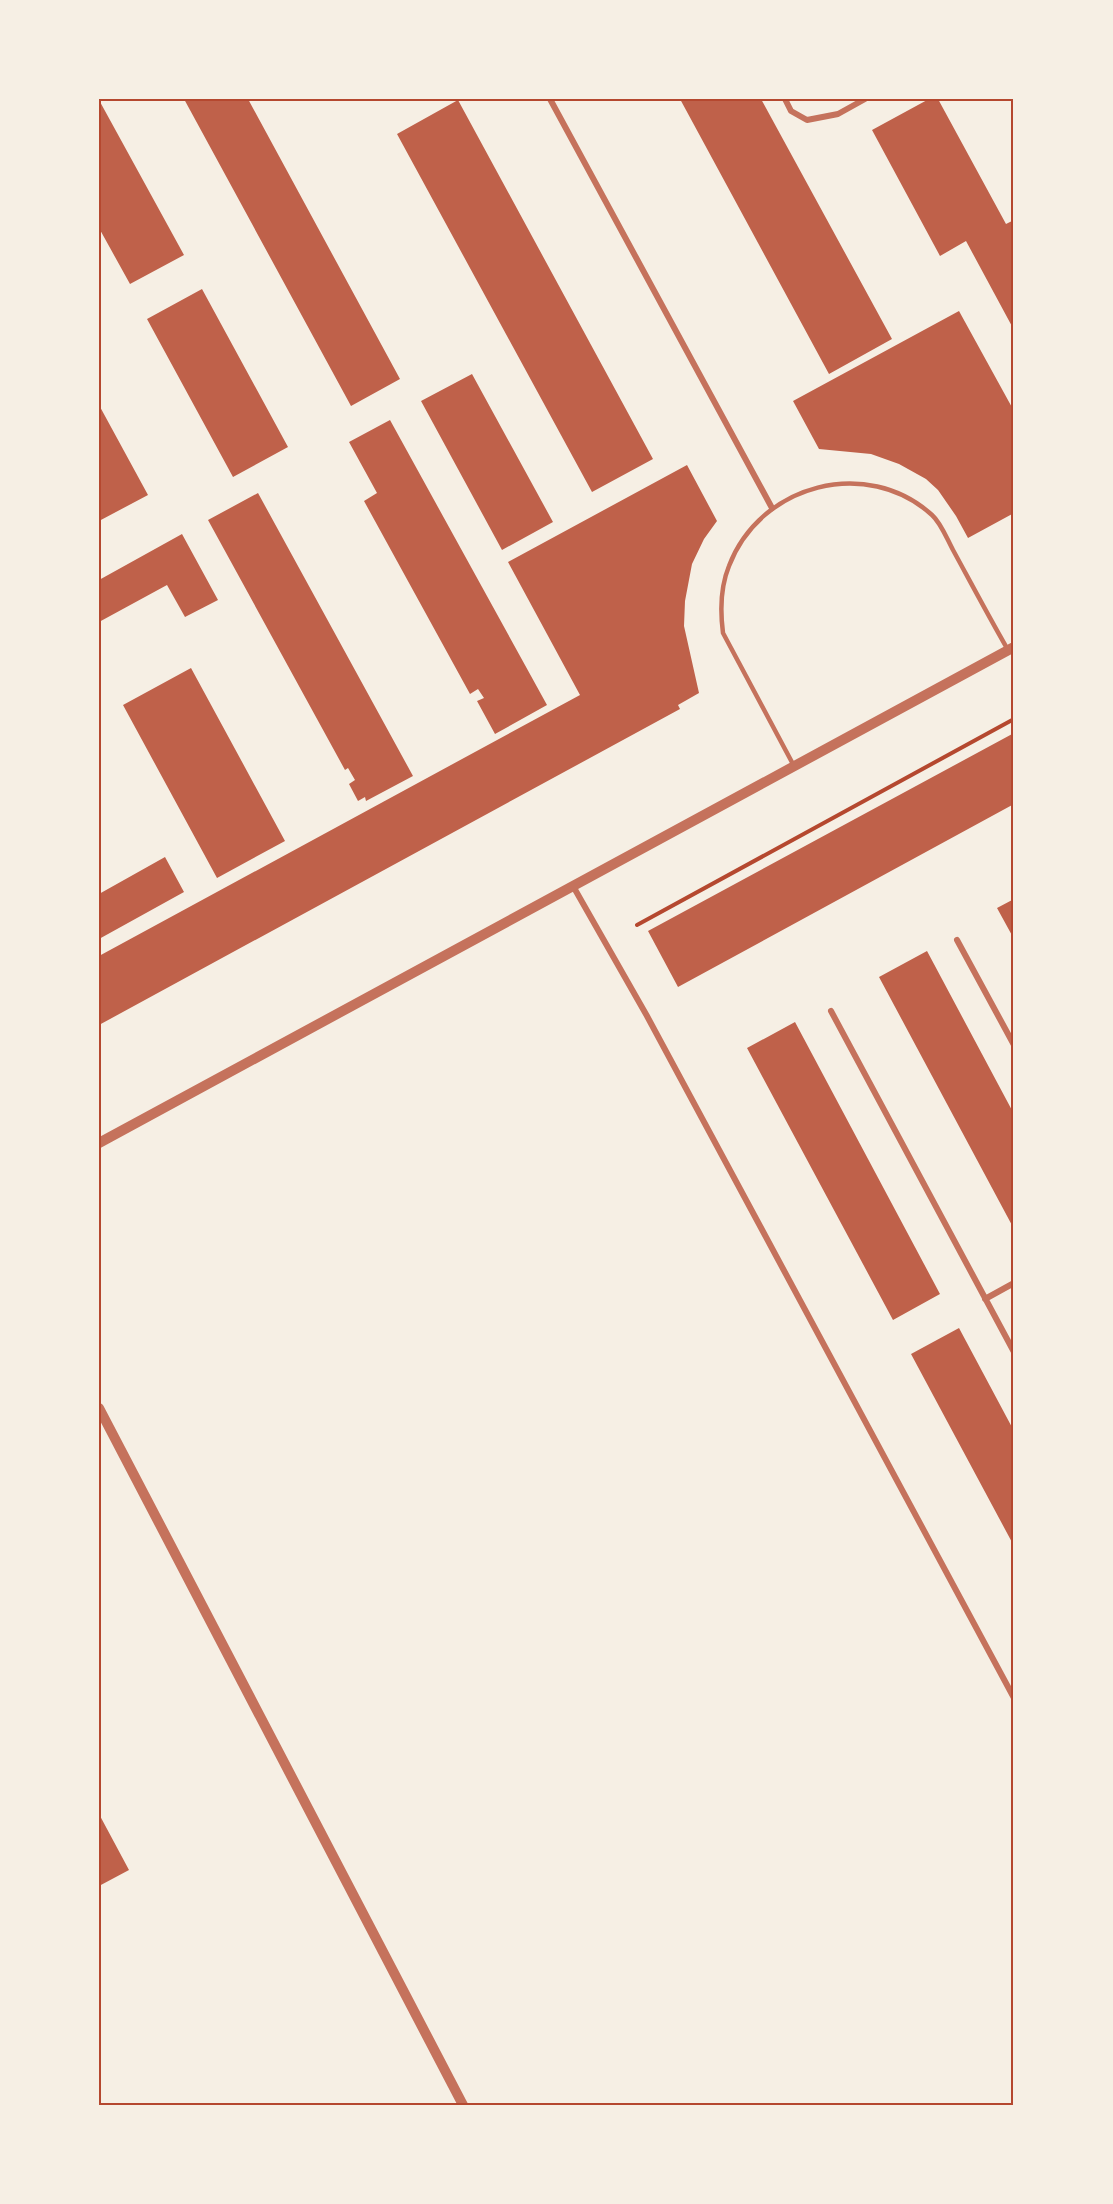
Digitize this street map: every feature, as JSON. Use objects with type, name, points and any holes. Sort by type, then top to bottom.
[{"type":"street","points":[[550,99],[772,508]]},
{"type":"street","points":[[785,99],[791,111],[807,120],[838,114],[865,99]]},
{"type":"street","points":[[99,1143],[1011,648]]},
{"type":"street","points":[[573,886],[647,1016],[1014,1698]]},
{"type":"street","points":[[957,940],[1014,1045]]},
{"type":"street","points":[[831,1011],[1014,1352]]},
{"type":"street","points":[[985,1299],[1014,1283]]},
{"type":"street","points":[[99,1408],[463,2105]]},
{"type":"lane","points":[[794,766],[723,633],[720,614],[724,582],[739,544],[754,524],[772,508],[793,495],[816,487],[841,483],[875,486],[891,490],[914,501],[934,516],[1011,648]]},
{"type":"path","points":[[637,926],[1014,719]]},
{"type":"building","points":[[184,99],[248,99],[400,379],[351,406]]},
{"type":"building","points":[[680,99],[761,99],[892,339],[829,374]]},
{"type":"building","points":[[929,99],[938,99],[1006,224],[1014,220],[1014,330],[966,241],[940,256],[872,130]]},
{"type":"building","points":[[99,100],[184,255],[130,284],[99,228]]},
{"type":"building","points":[[458,100],[653,459],[592,492],[397,134]]},
{"type":"building","points":[[202,289],[288,447],[233,477],[147,319]]},
{"type":"building","points":[[959,311],[1014,411],[1014,513],[968,538],[938,490],[926,479],[899,464],[871,454],[819,449],[793,401]]},
{"type":"building","points":[[472,374],[553,522],[502,550],[421,401]]},
{"type":"building","points":[[99,405],[148,495],[99,521]]},
{"type":"building","points":[[390,420],[547,705],[495,734],[477,701],[484,698],[478,689],[470,694],[364,501],[377,493],[349,442]]},
{"type":"building","points":[[687,465],[717,521],[704,539],[692,564],[685,601],[684,626],[699,693],[678,705],[680,709],[99,1025],[99,956],[580,695],[508,562]]},
{"type":"building","points":[[258,493],[413,776],[366,801],[365,797],[358,801],[349,784],[355,780],[348,768],[345,770],[208,520]]},
{"type":"building","points":[[182,534],[218,600],[185,617],[167,585],[99,622],[99,580]]},
{"type":"building","points":[[191,668],[285,841],[217,878],[123,705]]},
{"type":"building","points":[[1014,733],[1014,804],[678,987],[648,931]]},
{"type":"building","points":[[165,857],[184,892],[99,939],[99,894]]},
{"type":"building","points":[[1014,899],[1014,939],[997,908]]},
{"type":"building","points":[[927,951],[1014,1114],[1014,1229],[879,977]]},
{"type":"building","points":[[795,1022],[940,1294],[893,1320],[747,1048]]},
{"type":"building","points":[[959,1328],[1014,1431],[1014,1546],[911,1354]]},
{"type":"building","points":[[99,1814],[129,1870],[99,1886]]}]
